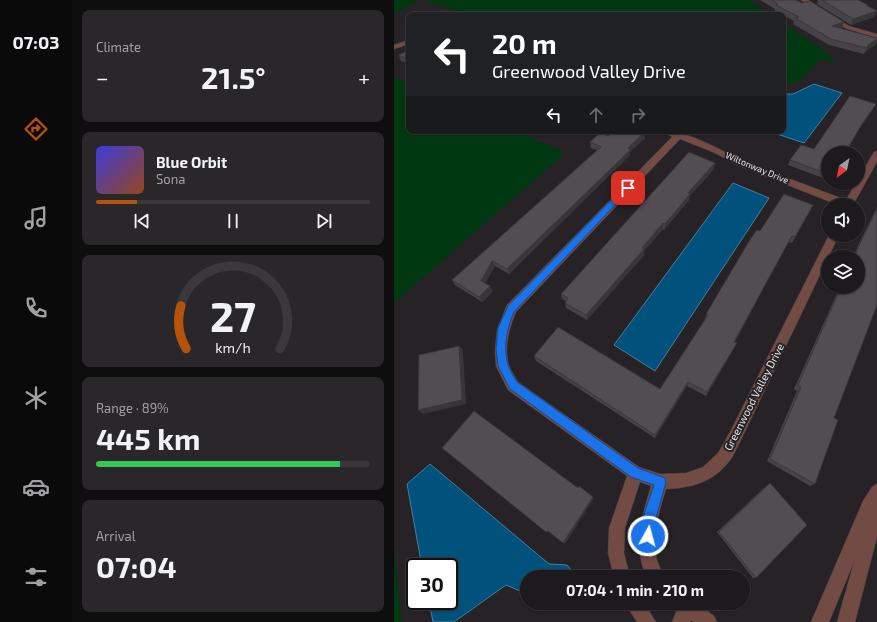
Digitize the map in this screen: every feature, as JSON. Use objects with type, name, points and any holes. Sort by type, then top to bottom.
[{"type":"street","points":[[804,0],[847,27],[877,36]]},
{"type":"street","points":[[394,47],[406,43]]},
{"type":"street","name":"Wiltonway Drive","points":[[673,134],[718,152],[740,163],[830,198]]},
{"type":"street","name":"Greenwood Valley Drive","points":[[678,136],[511,309],[503,328],[501,349],[503,366],[513,386],[635,473],[660,482],[686,481],[708,472],[723,458],[831,242]]},
{"type":"street","points":[[852,198],[877,154]]},
{"type":"street","points":[[620,570],[616,553],[617,528],[635,473]]},
{"type":"street","points":[[651,570],[647,546],[649,522],[660,482]]},
{"type":"street","points":[[820,622],[869,507],[877,492]]},
{"type":"street","points":[[846,622],[877,507]]},
{"type":"street","points":[[639,610],[647,622]]},
{"type":"street","points":[[684,611],[708,622]]},
{"type":"green space","points":[[394,0],[418,0],[394,14]]},
{"type":"green space","points":[[424,0],[749,0],[767,12],[458,12]]},
{"type":"green space","points":[[786,25],[829,54],[835,63],[820,59],[804,76],[790,84],[786,85]]},
{"type":"green space","points":[[397,78],[406,82],[406,134],[523,134],[562,151],[562,156],[394,303],[394,79]]},
{"type":"green space","points":[[394,549],[402,622],[394,622]]},
{"type":"water","points":[[814,84],[842,93],[804,143],[777,134],[786,134],[786,94],[793,94]]},
{"type":"water","points":[[733,183],[769,198],[655,371],[614,345]]},
{"type":"water","points":[[430,464],[549,564],[567,565],[571,570],[520,570],[520,591],[506,585],[454,622],[433,622],[431,610],[458,610],[458,558],[420,558],[407,484]]},
{"type":"building","points":[[771,0],[796,0],[802,3],[810,1],[844,22],[832,26],[877,39],[868,45],[867,48],[831,39],[795,18],[799,17],[776,5],[778,4]]},
{"type":"building","points":[[822,0],[858,0],[877,11],[853,19]]},
{"type":"building","points":[[406,52],[406,58],[399,55]]},
{"type":"building","points":[[850,96],[876,104],[849,146],[821,146],[821,171],[790,160],[801,145],[814,149]]},
{"type":"building","points":[[599,134],[608,136],[610,134],[643,134],[628,148],[630,150],[618,162],[507,269],[492,261],[481,281],[490,286],[479,297],[452,280],[601,147],[590,142]]},
{"type":"building","points":[[689,152],[715,163],[688,193],[690,194],[665,224],[663,223],[642,248],[644,249],[586,315],[565,303],[568,298],[561,294]]},
{"type":"building","points":[[784,194],[813,205],[795,237],[792,236],[734,342],[737,343],[707,392],[688,382],[655,435],[534,356],[558,327],[660,389],[708,315],[706,314],[751,238],[757,230],[760,231]]},
{"type":"building","points":[[877,209],[877,305],[834,418],[838,420],[815,484],[770,459],[801,387],[798,385],[838,294],[865,294],[865,250],[857,250],[861,242],[865,242],[866,231]]},
{"type":"building","points":[[459,346],[462,400],[418,410],[419,355]]},
{"type":"building","points":[[474,411],[578,488],[579,486],[593,497],[563,543],[548,531],[546,532],[442,448]]},
{"type":"building","points":[[770,483],[807,525],[756,578],[719,532]]},
{"type":"route","points":[[628,188],[511,309],[503,328],[501,349],[503,366],[513,386],[635,473],[660,482],[649,522],[648,536]]}]
